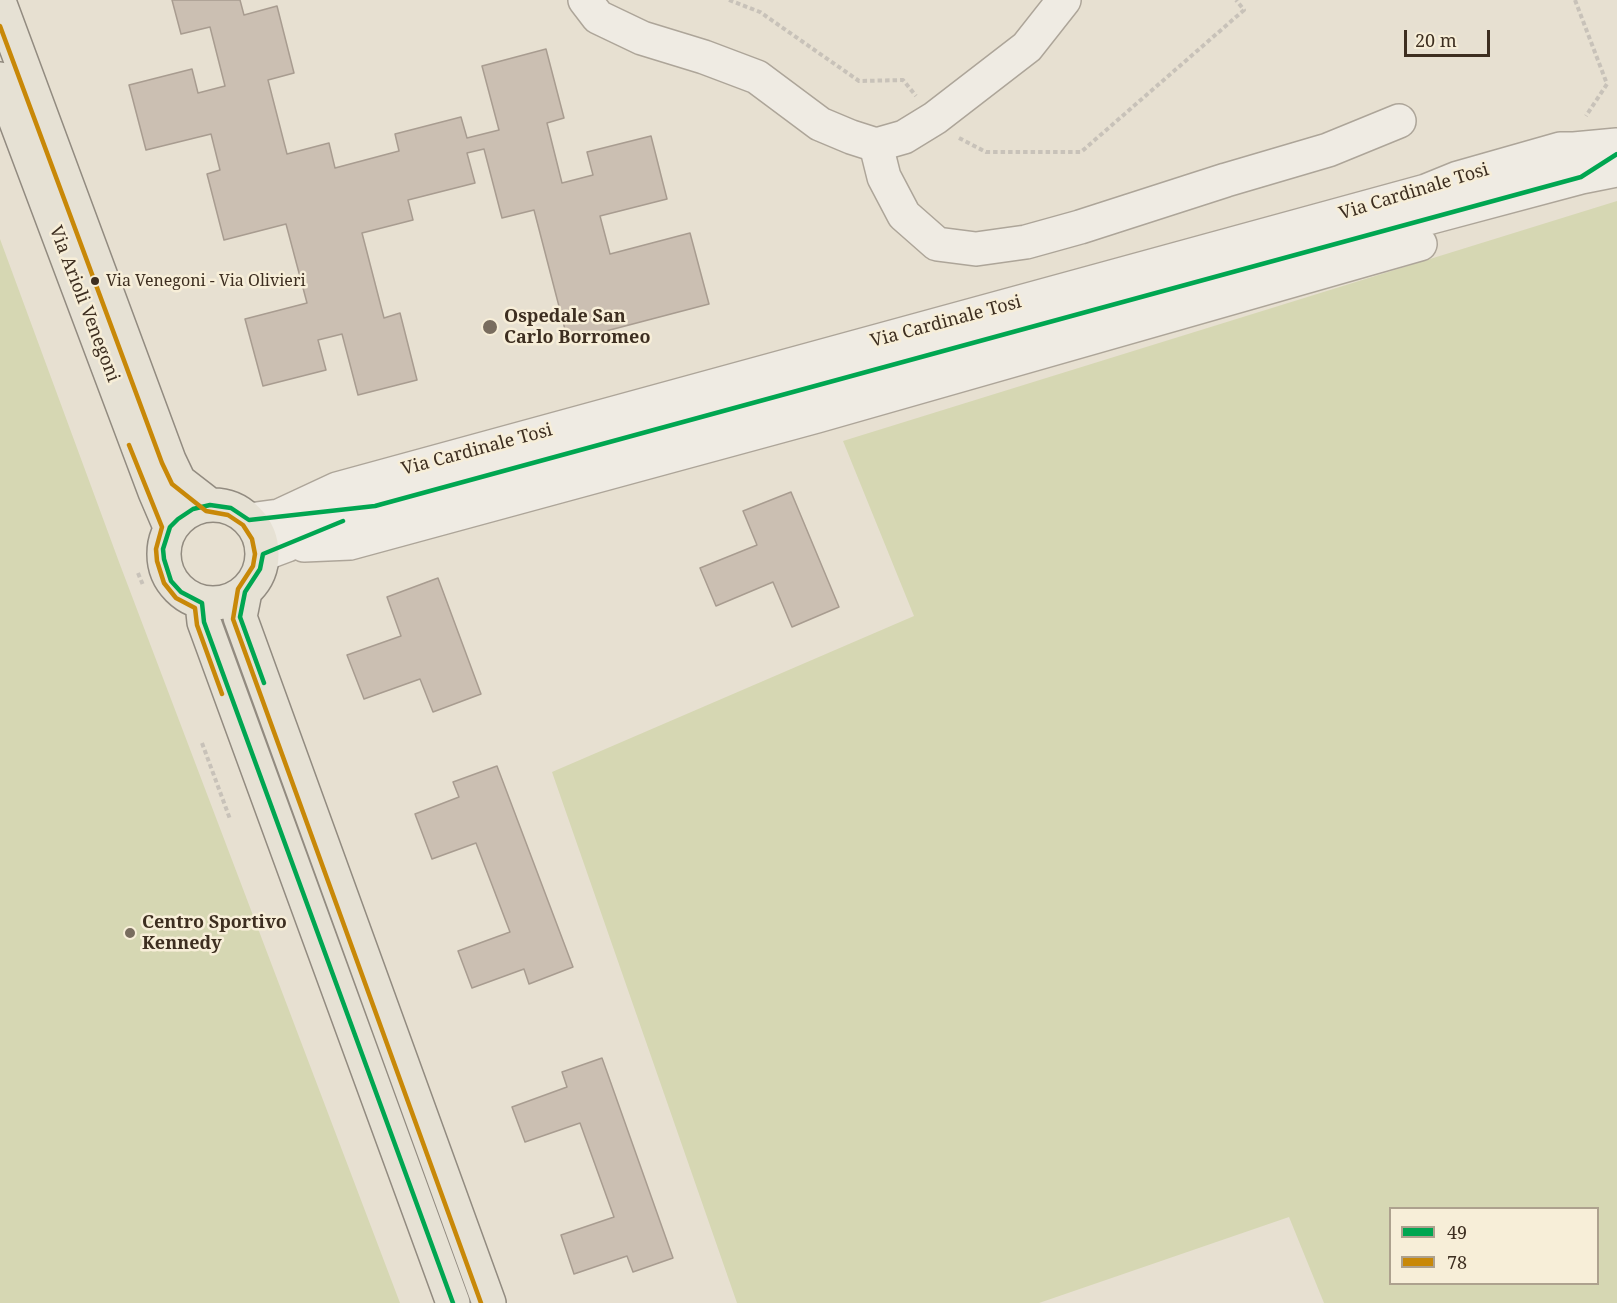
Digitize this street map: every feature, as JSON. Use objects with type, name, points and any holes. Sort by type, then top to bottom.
[{"type":"main road","name":"Via Arioli Venegoni","points":[[0,4],[169,460],[179,481],[210,505]]},
{"type":"main road","name":"Via Arioli Venegoni","points":[[0,79],[154,492],[170,527]]},
{"type":"main road","points":[[245,592],[216,604],[202,603],[181,592],[171,580],[164,559],[164,549],[170,527],[193,509],[210,505],[231,508],[270,534],[260,569],[245,592],[240,617],[489,1303]]},
{"type":"main road","points":[[202,603],[204,622],[453,1303]]},
{"type":"street","points":[[585,0],[598,17],[624,30],[757,78],[820,124],[876,145],[904,137],[935,118],[1027,47],[1064,0]]},
{"type":"street","points":[[876,145],[884,177],[904,215],[937,244],[976,249],[1026,242],[1080,227],[1328,150],[1399,121]]},
{"type":"street","name":"Via Cardinale Tosi","points":[[270,534],[337,489],[1388,202],[1426,191],[1458,178],[1560,149],[1617,144]]},
{"type":"street","name":"Via Cardinale Tosi","points":[[1581,177],[1617,154]]},
{"type":"street","name":"Via Cardinale Tosi","points":[[812,402],[1581,177],[1617,170]]},
{"type":"street","name":"Via Cardinale Tosi","points":[[270,534],[350,543],[425,508],[812,402],[1571,201],[1617,178]]},
{"type":"street","name":"Via Cardinale Tosi","points":[[270,534],[375,506],[425,508]]},
{"type":"path","points":[[1236,0],[1244,10]]},
{"type":"path","points":[[1576,0],[1607,84],[1586,117]]},
{"type":"path","points":[[138,573],[143,585]]},
{"type":"path","points":[[202,743],[230,819]]},
{"type":"green space","points":[[1617,201],[1617,1303],[1324,1303],[1289,1217],[1039,1303],[737,1303],[552,772],[914,616],[843,441]]},
{"type":"green space","name":"Centro Sportivo Kennedy","points":[[0,239],[119,562],[400,1303],[0,1303]]},
{"type":"building","points":[[172,0],[240,0],[244,15],[277,6],[294,73],[268,80],[287,154],[329,143],[335,168],[399,151],[395,134],[461,117],[467,138],[499,130],[482,66],[546,49],[564,118],[547,123],[562,183],[593,175],[587,152],[651,136],[667,199],[600,216],[610,254],[690,233],[709,304],[568,341],[534,210],[502,218],[484,149],[467,153],[475,183],[408,200],[413,220],[362,233],[384,318],[400,313],[417,380],[358,395],[342,334],[318,340],[326,370],[263,386],[245,319],[307,303],[286,224],[224,240],[207,174],[220,170],[211,134],[146,150],[129,85],[192,69],[198,93],[225,86],[210,27],[181,34]]},
{"type":"building","points":[[791,492],[839,607],[792,627],[773,582],[716,606],[700,568],[757,545],[743,511]]},
{"type":"building","points":[[438,578],[481,694],[433,712],[420,679],[364,699],[347,655],[401,636],[387,597]]},
{"type":"building","points":[[497,766],[573,967],[529,984],[524,969],[472,988],[458,951],[510,932],[476,843],[432,859],[415,814],[459,797],[453,782]]},
{"type":"building","points":[[602,1058],[673,1258],[633,1272],[627,1256],[574,1274],[561,1235],[614,1217],[580,1123],[525,1142],[512,1107],[567,1087],[562,1072]]},
{"type":"transit line","name":"78","points":[[0,26],[162,463],[172,484],[206,511],[228,515],[243,525],[252,539],[255,554],[253,566],[238,589],[233,619],[481,1303]]},
{"type":"transit line","name":"49","points":[[453,1303],[204,622],[202,603],[181,592],[171,581],[163,549],[170,527],[178,519],[193,509],[210,505],[231,508],[249,520],[375,506],[1581,177],[1617,154]]},
{"type":"transit line","name":"78","points":[[129,445],[162,527],[156,549],[164,583],[176,598],[195,608],[197,625],[222,694]]},
{"type":"transit line","name":"49","points":[[264,683],[240,617],[245,592],[260,569],[263,554],[343,521]]},
{"type":"place","name":"Via Venegoni - Via Olivieri","points":[[95,281]]},
{"type":"place","name":"Ospedale San Carlo Borromeo","points":[[490,327]]},
{"type":"place","name":"Centro Sportivo Kennedy","points":[[130,933]]}]
